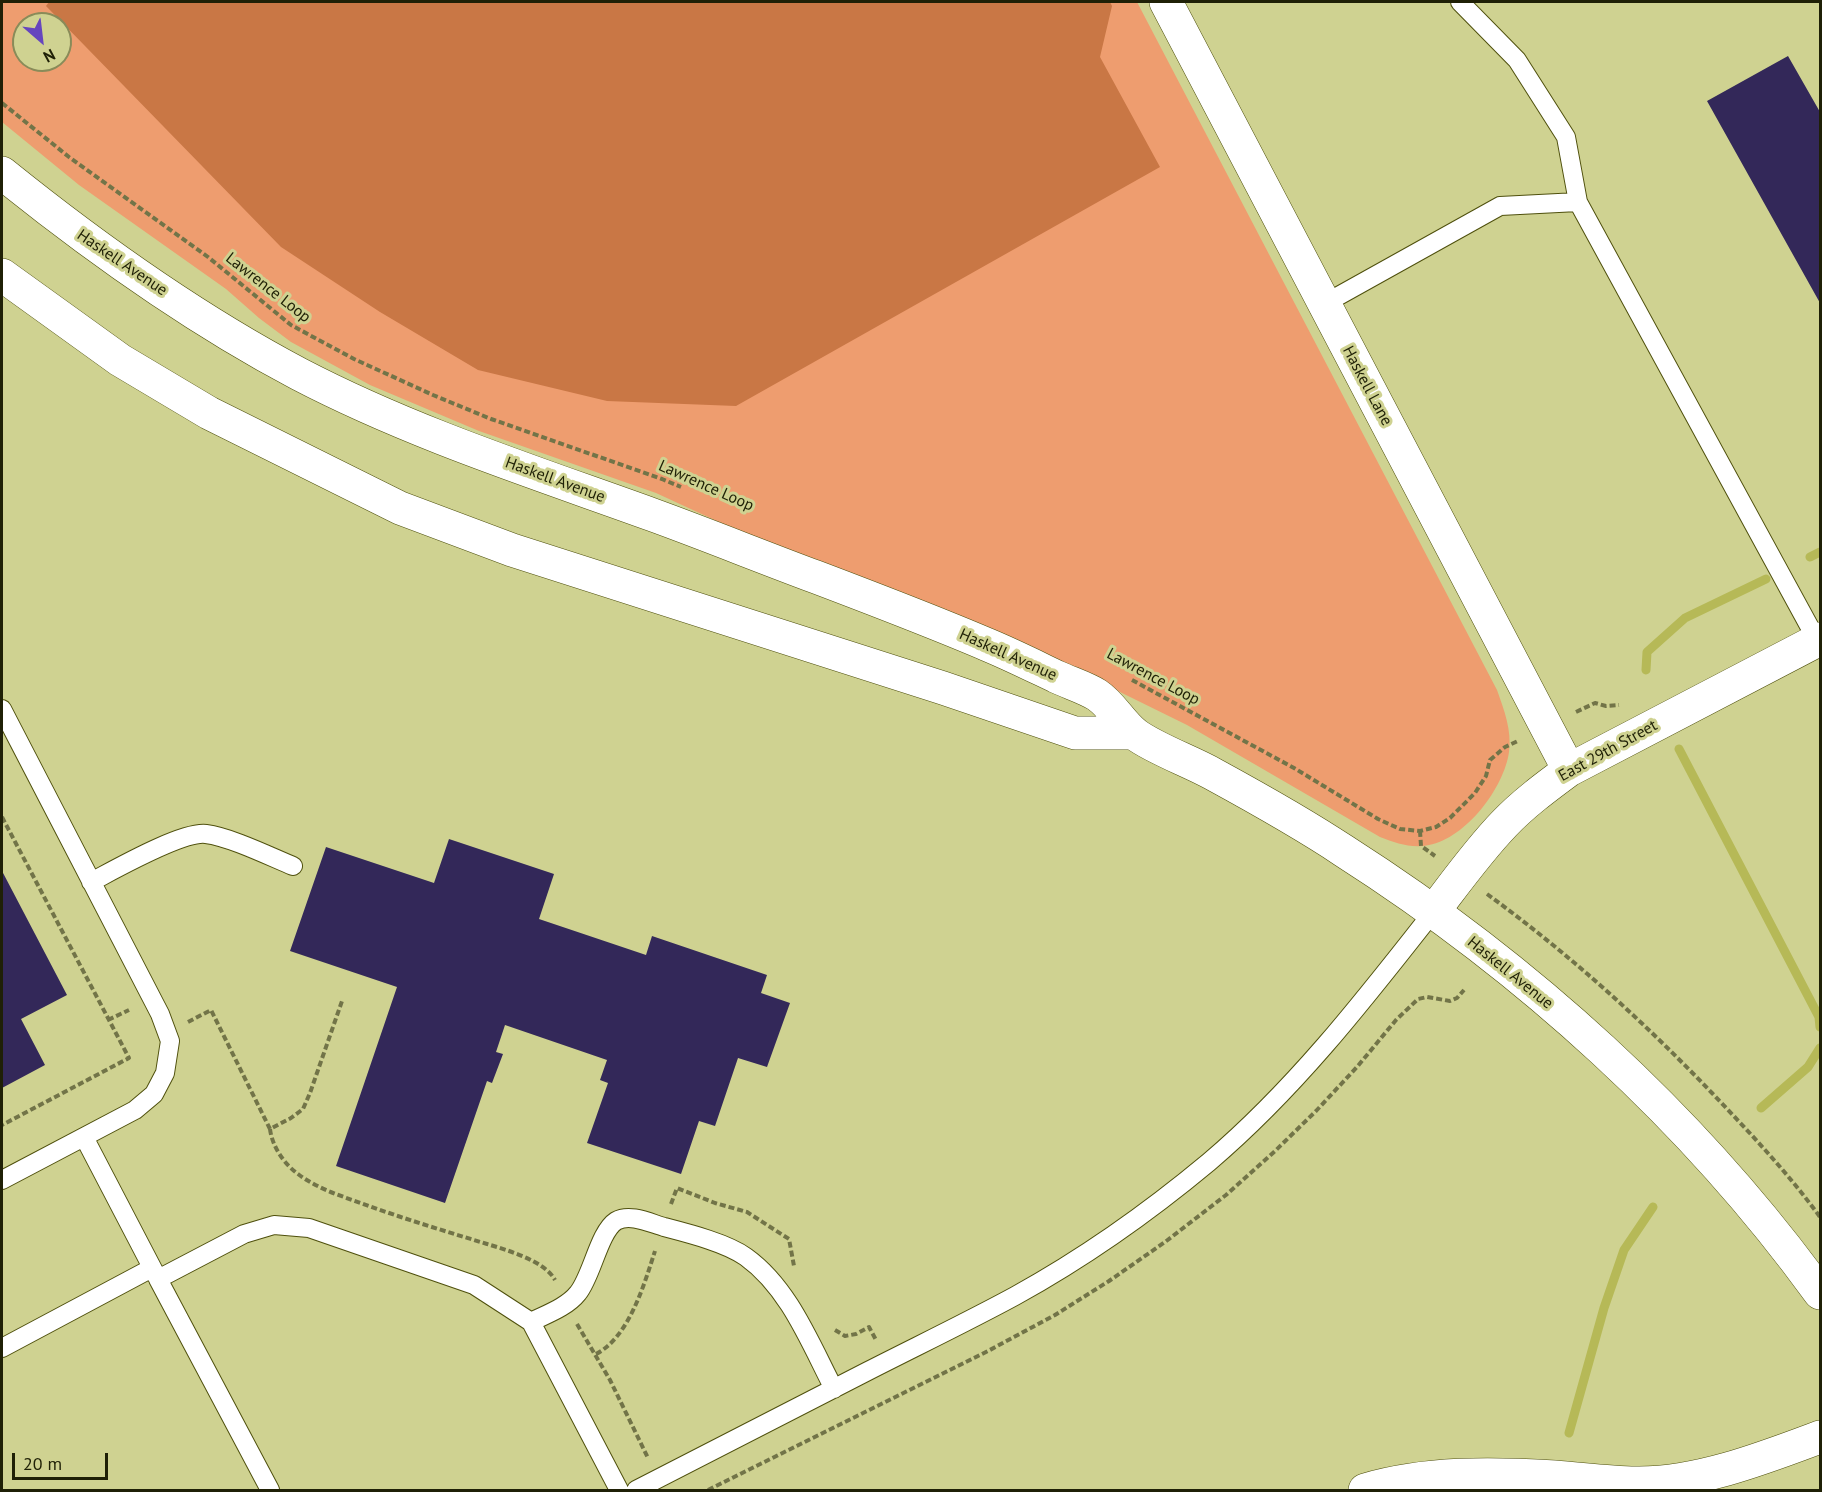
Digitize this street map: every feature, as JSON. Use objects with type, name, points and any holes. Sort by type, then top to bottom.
[{"type":"main road","name":"Haskell Lane","points":[[1166,2],[1569,770]]},
{"type":"main road","name":"Haskell Avenue","points":[[2,174],[69,227],[129,270],[302,376],[431,434],[560,483],[667,520],[989,645],[1098,696],[1134,733],[1212,773],[1376,871],[1517,976],[1593,1041],[1715,1163],[1821,1293]]},
{"type":"main road","name":"Haskell Avenue","points":[[2,275],[120,360],[200,407],[400,508],[512,550],[943,688],[1075,733],[1134,733]]},
{"type":"main road","name":"East 29th Street","points":[[1433,912],[1504,824],[1537,794],[1569,770],[1819,643]]},
{"type":"main road","points":[[1365,1491],[1378,1486],[1466,1475],[1551,1477],[1670,1486],[1821,1437]]},
{"type":"lane","points":[[1460,2],[1517,60],[1566,137],[1578,202],[1819,643]]},
{"type":"lane","points":[[1324,304],[1500,206],[1578,202]]},
{"type":"lane","points":[[2,709],[160,1014],[170,1041],[165,1073],[154,1094],[135,1110],[2,1180]]},
{"type":"lane","points":[[91,882],[158,848],[204,833],[293,866]]},
{"type":"lane","points":[[636,1491],[1017,1295],[1088,1251],[1164,1198],[1210,1161],[1263,1113],[1306,1068],[1358,1008],[1433,912]]},
{"type":"lane","points":[[84,1137],[270,1491]]},
{"type":"lane","points":[[531,1322],[567,1303],[577,1295],[585,1284],[606,1232],[616,1221],[628,1218],[642,1220],[702,1238],[744,1256],[763,1272],[781,1292],[794,1313],[834,1389]]},
{"type":"lane","points":[[2,1348],[155,1273],[244,1234],[274,1225],[309,1228],[474,1285],[531,1322],[619,1491]]},
{"type":"path","name":"Lawrence Loop","points":[[2,103],[69,158],[208,257],[291,325],[354,359],[490,419],[662,479],[684,489]]},
{"type":"path","name":"Lawrence Loop","points":[[1127,677],[1294,768],[1378,819],[1400,829],[1420,831]]},
{"type":"path","points":[[1421,846],[1420,831],[1436,827],[1463,806],[1475,793],[1485,776],[1490,760],[1505,747]]},
{"type":"path","points":[[2,817],[129,1058],[2,1125]]},
{"type":"path","points":[[1461,875],[1564,953],[1669,1048],[1760,1144],[1821,1217]]},
{"type":"path","points":[[108,1020],[136,1007],[186,1023],[211,1010],[270,1129],[303,1109],[342,1001]]},
{"type":"shaded area","points":[[2,2],[1137,2],[1497,690],[1507,720],[1510,744],[1506,766],[1500,781],[1469,822],[1443,840],[1429,845],[1410,846],[1380,837],[1187,725],[1063,664],[758,540],[656,493],[479,431],[370,385],[291,342],[226,289],[79,185],[2,122]]},
{"type":"shaded area","points":[[49,2],[1110,2],[1112,6],[1100,57],[1160,167],[736,406],[607,401],[478,370],[380,312],[281,247],[72,33],[72,12],[52,12],[46,6]]},
{"type":"building","points":[[1788,56],[1820,112],[1820,303],[1707,101]]},
{"type":"building","points":[[449,839],[554,874],[539,919],[646,955],[652,936],[767,975],[761,993],[790,1003],[767,1067],[738,1058],[715,1126],[699,1121],[681,1174],[587,1143],[608,1083],[600,1080],[607,1060],[505,1025],[496,1052],[503,1054],[492,1083],[487,1081],[445,1203],[336,1166],[397,987],[290,951],[326,847],[434,883]]},
{"type":"building","points":[[2,871],[67,995],[21,1019],[45,1065],[2,1088]]},
{"type":"waterway","points":[[1810,557],[1820,552]]},
{"type":"waterway","points":[[1646,670],[1647,652],[1685,618],[1766,579]]},
{"type":"waterway","points":[[1679,749],[1819,1017],[1820,1027]]},
{"type":"waterway","points":[[1761,1108],[1808,1067],[1820,1048]]},
{"type":"waterway","points":[[1569,1433],[1604,1308],[1624,1250],[1653,1207]]}]
